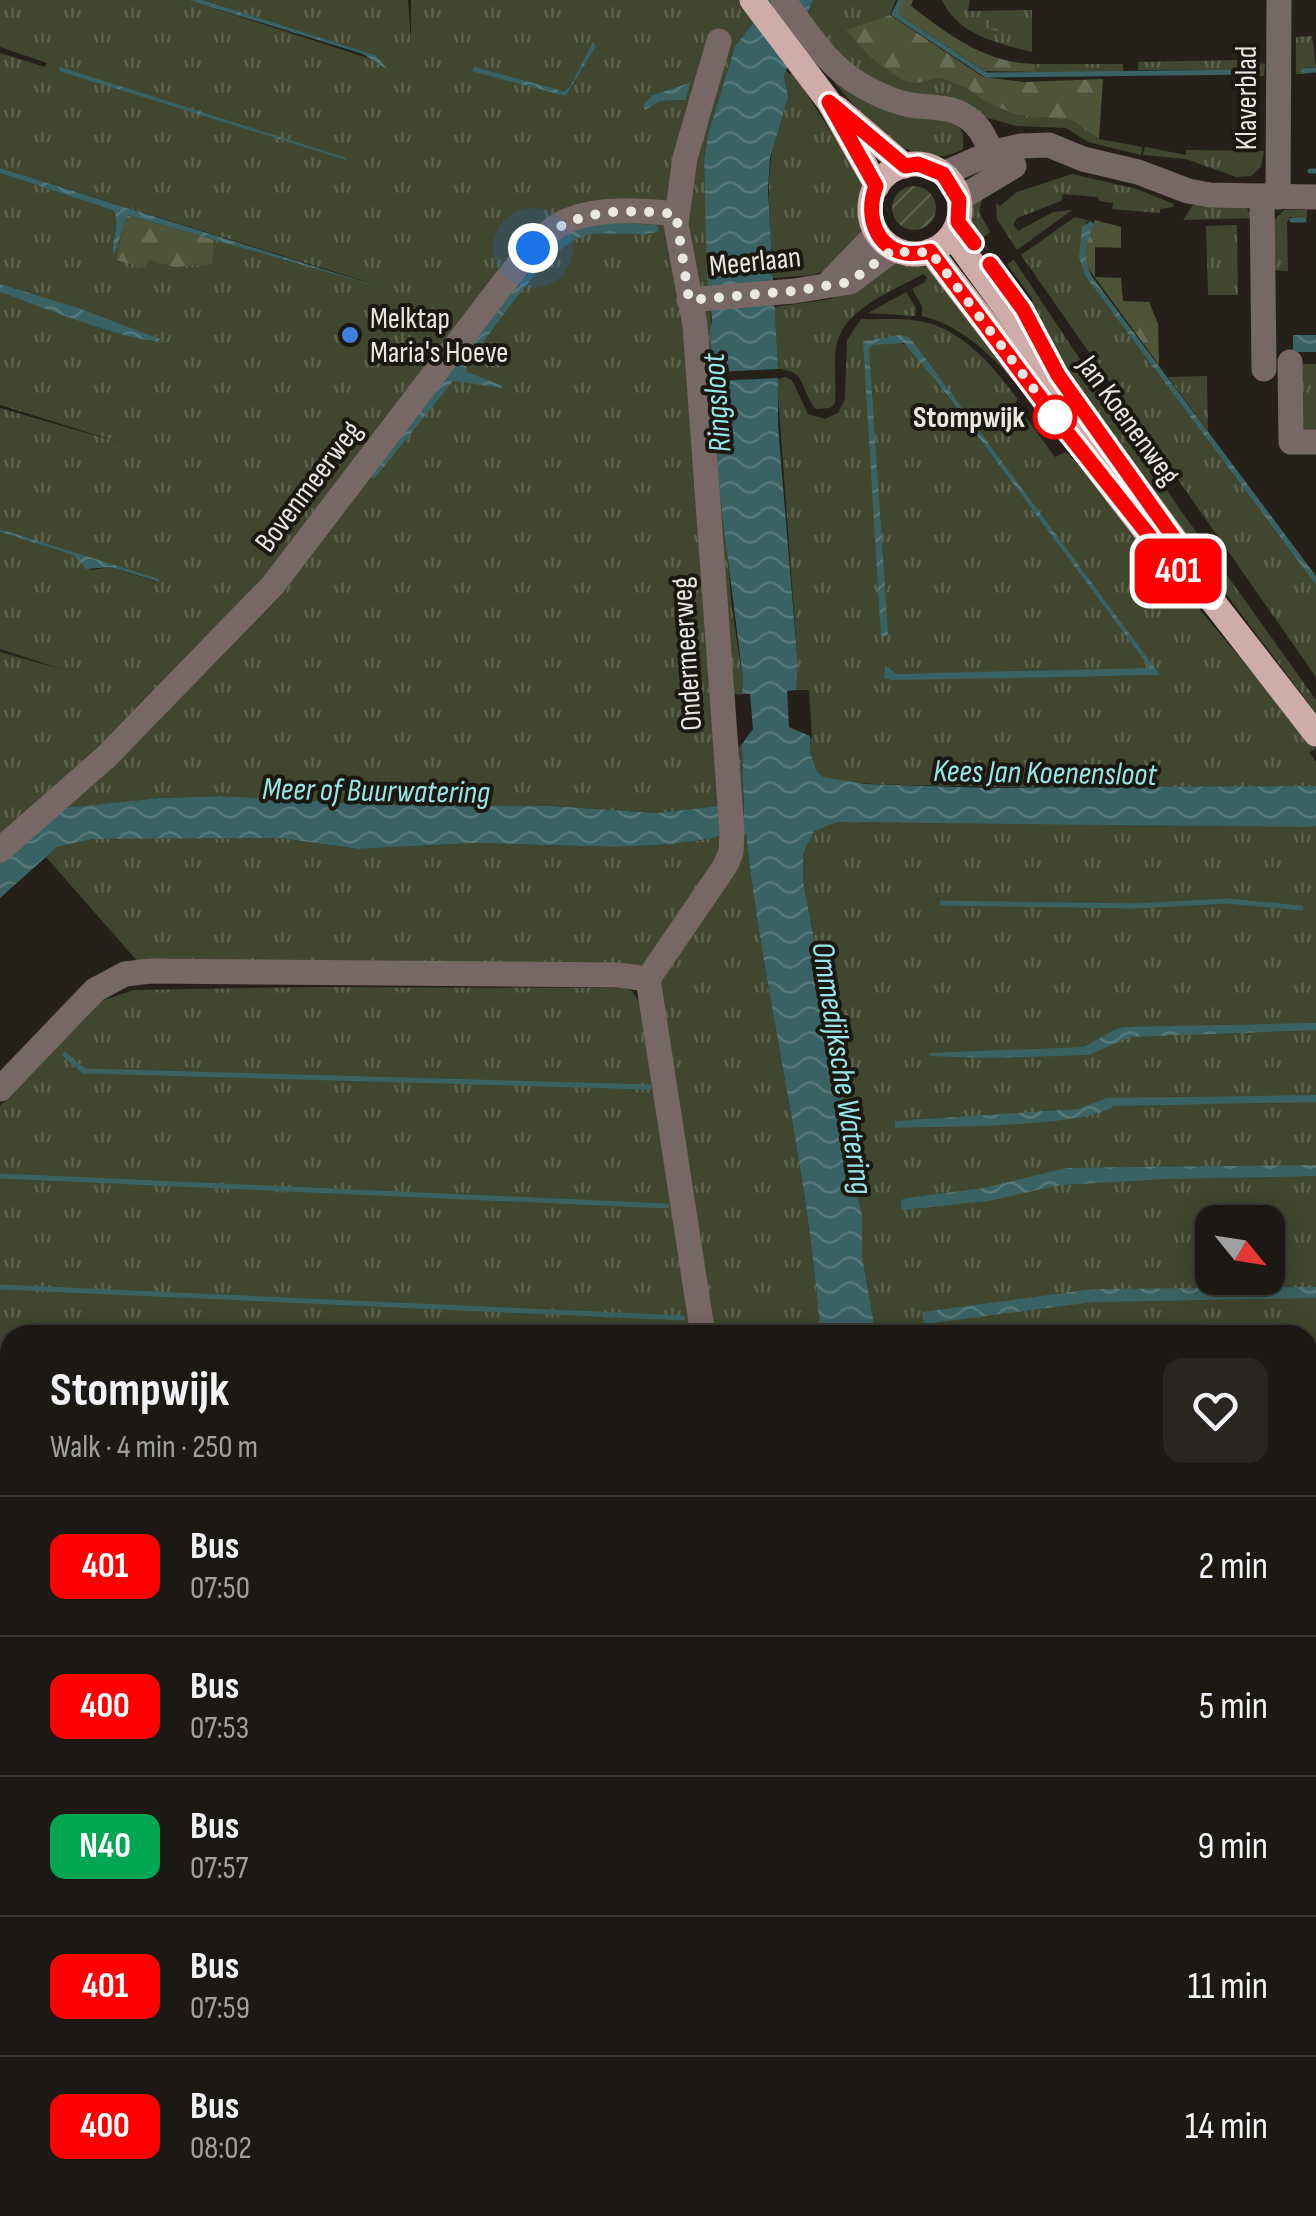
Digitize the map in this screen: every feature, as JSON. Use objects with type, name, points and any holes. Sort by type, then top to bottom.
[{"type":"main road","points":[[755,4],[829,102],[876,186]]},
{"type":"main road","points":[[829,102],[905,166]]},
{"type":"main road","points":[[918,164],[943,174],[959,200],[958,222],[952,235],[930,251],[912,254],[886,241],[871,217],[876,186],[905,166],[918,164]]},
{"type":"main road","name":"Jan Koenenweg","points":[[952,235],[1135,483],[1212,599],[1316,734]]},
{"type":"main road","name":"Jan Koenenweg","points":[[930,251],[1174,567],[1212,599]]},
{"type":"street","points":[[784,0],[829,60],[856,83],[886,98],[956,110],[980,130],[996,162]]},
{"type":"street","name":"Klaverblad","points":[[1264,368],[1278,0]]},
{"type":"street","points":[[699,299],[676,214],[685,158],[719,41]]},
{"type":"street","points":[[943,174],[996,162],[1084,158],[1138,172],[1191,176],[1234,194],[1316,198]]},
{"type":"street","points":[[959,200],[996,162]]},
{"type":"street","name":"Bovenmeerweg","points":[[0,850],[106,756],[274,585],[542,238],[569,220],[593,214],[676,214]]},
{"type":"street","name":"Meerlaan","points":[[699,299],[826,285],[886,241]]},
{"type":"street","name":"Ondermeerweg","points":[[648,979],[725,866],[732,825],[695,325],[699,299]]},
{"type":"street","points":[[1290,362],[1291,442],[1316,442]]},
{"type":"street","points":[[0,1089],[96,990],[125,974],[151,970],[618,975],[648,979],[702,1325]]},
{"type":"green space","points":[[0,0],[188,0],[377,61],[375,55],[203,0],[408,0],[411,42],[411,0],[762,0],[752,24],[735,46],[704,159],[713,372],[707,372],[708,382],[713,381],[732,609],[743,679],[742,694],[730,695],[738,748],[742,744],[744,816],[723,818],[718,806],[656,813],[552,806],[372,804],[221,796],[160,798],[62,808],[0,863],[0,652],[64,670],[0,649],[0,532],[73,555],[91,570],[111,567],[159,580],[0,529],[0,408],[125,444],[0,405],[0,292],[111,331],[163,340],[0,284],[0,173],[112,210],[117,220],[112,248],[126,215],[377,285],[0,168],[0,53],[45,67],[47,63],[0,47]],"holes":[[[593,43],[596,46],[566,96],[475,67],[562,91],[570,87]],[[60,68],[346,159],[60,71]],[[689,84],[686,100],[660,101],[652,95]]]},
{"type":"green space","points":[[813,0],[896,0],[890,15],[847,30],[917,83],[941,78],[1016,115],[1071,120],[1099,139],[1142,147],[1141,155],[1088,142],[1066,128],[1017,126],[904,95],[855,72],[808,16]]},
{"type":"green space","points":[[902,0],[913,0],[911,6],[969,46],[1000,59],[1035,64],[1035,72],[985,71],[897,13]]},
{"type":"green space","points":[[942,0],[970,0],[968,11],[1032,10],[1032,52],[992,41],[968,29]]},
{"type":"green space","points":[[890,15],[983,77],[1024,82],[1103,79],[1099,139],[1071,120],[1016,115],[941,78],[917,83],[902,80],[870,57],[846,30]]},
{"type":"green space","points":[[969,17],[1013,18],[1018,23],[1017,30],[1011,34],[982,27]]},
{"type":"green space","points":[[1312,36],[1316,67],[1296,74],[1296,37]]},
{"type":"green space","points":[[814,58],[957,124],[963,134],[963,149],[941,156],[920,154],[899,145],[861,112]]},
{"type":"green space","points":[[1237,60],[1265,64],[1264,76],[1252,76],[1252,70],[1138,70],[1138,62]]},
{"type":"green space","points":[[1035,64],[1123,64],[1123,72],[1035,72]]},
{"type":"green space","points":[[786,70],[789,74],[793,72],[863,183],[861,225],[860,234],[826,270],[813,275],[773,278],[770,172],[786,99]]},
{"type":"green space","points":[[1145,147],[1186,155],[1186,150],[1264,151],[1261,167],[1251,176],[1236,177],[1186,159],[1143,155]]},
{"type":"green space","points":[[1072,174],[1137,189],[1174,204],[1159,213],[1112,209],[1113,203],[1099,201],[1098,197],[1063,194],[1061,201],[1017,218],[1013,225],[1018,231],[1053,212],[1072,210],[1017,250],[997,219],[996,203],[1000,206],[1017,192]]},
{"type":"green space","points":[[914,186],[930,192],[936,208],[930,224],[914,230],[898,224],[892,208],[898,192]]},
{"type":"green space","points":[[982,199],[979,212],[990,232],[981,239],[991,255],[969,227],[974,201]]},
{"type":"green space","points":[[1193,205],[1245,206],[1254,218],[1183,220]]},
{"type":"green space","points":[[1284,210],[1307,210],[1307,218],[1290,217],[1287,223],[1288,271],[1269,270],[1274,221]]},
{"type":"green space","points":[[126,215],[214,240],[212,264],[175,267],[149,260],[145,268],[116,260]]},
{"type":"green space","points":[[1075,217],[1091,221],[1086,222],[1086,277],[1316,585],[1316,677],[1021,255]]},
{"type":"green space","points":[[1095,220],[1121,227],[1121,248],[1095,247],[1095,277],[1121,278],[1123,301],[1149,302],[1158,324],[1159,365],[1085,264],[1084,249]]},
{"type":"green space","points":[[1237,225],[1238,295],[1208,295],[1206,226]]},
{"type":"green space","points":[[1014,260],[1179,508],[1316,700],[1316,713],[1116,448],[1027,305],[1033,300],[1007,264]]},
{"type":"green space","points":[[897,262],[914,262],[934,271],[995,348],[1013,381],[972,341],[922,316],[922,306],[912,289],[925,282],[927,277],[923,274],[870,303],[848,322],[836,347],[835,403],[830,408],[816,409],[799,378],[788,370],[778,369],[774,307],[831,299]]},
{"type":"green space","points":[[906,292],[916,308],[915,316],[868,313]]},
{"type":"green space","points":[[861,319],[909,320],[938,326],[977,352],[1018,400],[1015,403],[1055,457],[1066,452],[1087,474],[1316,749],[1309,752],[1316,762],[1316,786],[898,785],[821,776],[813,765],[809,745],[809,690],[796,690],[798,667],[777,380],[792,380],[808,414],[825,419],[838,413],[845,399],[847,340]],"holes":[[[909,337],[1159,675],[885,678],[887,666],[896,674],[1151,669],[911,348],[887,342],[872,345],[869,350],[872,339]]]},
{"type":"green space","points":[[1294,364],[1316,364],[1316,438],[1296,438]]},
{"type":"green space","points":[[1207,376],[1208,431],[1168,377]]},
{"type":"green space","points":[[838,822],[1316,826],[1316,1325],[874,1325],[862,1256],[862,1214],[847,1155],[859,1136],[857,1118],[844,1105],[803,880],[803,854],[814,830]]},
{"type":"green space","points":[[741,832],[746,834],[806,1209],[819,1325],[708,1325],[657,982]]},
{"type":"green space","points":[[724,833],[723,855],[643,965],[588,968],[139,963],[46,857],[57,847],[93,839],[280,838],[358,849],[475,843],[616,847],[673,844]]},
{"type":"green space","points":[[319,987],[632,991],[641,1005],[692,1325],[0,1325],[0,1106],[101,1001],[134,990]]},
{"type":"water","points":[[188,0],[203,0],[375,55],[388,70],[363,54]]},
{"type":"water","name":"Ringsloot","points":[[762,0],[813,0],[784,76],[788,97],[770,158],[768,190],[778,426],[798,667],[796,690],[787,691],[789,727],[810,736],[810,753],[817,772],[823,777],[865,784],[989,788],[1316,786],[1316,826],[1308,827],[838,822],[814,831],[803,854],[803,880],[844,1104],[861,1127],[847,1155],[862,1214],[862,1256],[874,1325],[819,1325],[806,1209],[746,834],[725,833],[673,844],[616,847],[475,843],[358,849],[280,838],[93,839],[57,847],[0,898],[0,863],[62,808],[221,796],[656,813],[718,806],[724,818],[744,816],[742,744],[753,729],[750,694],[742,694],[720,496],[704,159],[735,46],[752,24]]},
{"type":"water","points":[[593,42],[596,46],[566,96],[471,71],[475,67],[563,91],[570,87]]},
{"type":"water","points":[[60,67],[346,158],[347,160],[59,71]]},
{"type":"water","points":[[690,83],[686,100],[660,101],[645,110],[643,106],[652,95]]},
{"type":"water","points":[[0,168],[377,286],[127,215],[114,256],[116,220],[112,210],[0,173]]},
{"type":"water","points":[[1091,221],[1094,224],[1086,257],[1093,278],[1316,576],[1316,585],[1086,277],[1079,257],[1082,227]]},
{"type":"water","points":[[602,222],[656,225],[659,231],[591,234],[551,258],[466,366],[467,372],[502,388],[453,381],[374,479],[370,474],[546,249],[564,233]]},
{"type":"water","points":[[0,284],[163,340],[133,337],[84,323],[0,292]]},
{"type":"water","points":[[1293,335],[1316,335],[1316,352],[1293,352]]},
{"type":"water","points":[[909,337],[917,347],[1160,675],[884,678],[885,665],[896,674],[1150,668],[904,343],[872,345],[869,350],[888,633],[881,636],[863,341]]},
{"type":"water","points":[[0,529],[159,582],[111,567],[86,569],[73,555]]},
{"type":"water","points":[[1316,1023],[1316,1030],[1130,1037],[1089,1055],[988,1058],[929,1053],[1084,1047],[1127,1027]]},
{"type":"water","points":[[1316,1095],[1316,1102],[1114,1106],[1097,1113],[1043,1122],[895,1128],[895,1121],[1078,1109],[1107,1098]]},
{"type":"water","points":[[1316,1165],[1316,1176],[1061,1185],[988,1201],[902,1210],[901,1200],[984,1188],[1066,1168]]},
{"type":"water","points":[[1285,1287],[1316,1287],[1316,1298],[1094,1302],[924,1324],[922,1312],[1094,1289],[1195,1288],[1195,1295],[1285,1295]]},
{"type":"pier","points":[[778,369],[779,378],[713,381],[713,372]]},
{"type":"waterway","points":[[901,0],[894,14],[986,75],[1254,72]]},
{"type":"waterway","points":[[1303,71],[1316,70]]},
{"type":"waterway","points":[[1310,171],[1316,171]]},
{"type":"waterway","points":[[1292,220],[1304,220]]},
{"type":"waterway","points":[[942,903],[1136,906],[1227,901],[1301,908]]},
{"type":"waterway","points":[[65,1055],[84,1071],[649,1087]]},
{"type":"waterway","points":[[0,1176],[667,1206]]},
{"type":"waterway","points":[[0,1287],[683,1318]]},
{"type":"bus line","name":"401","points":[[974,243],[958,222],[959,200],[943,174],[918,164],[905,166],[829,102],[876,186],[871,217],[876,232],[894,249],[912,254],[930,251],[1174,567],[1212,599],[1184,552],[1058,375],[1038,333],[990,264]]},
{"type":"place","name":"Melktap Maria's Hoeve","points":[[350,335]]},
{"type":"place","name":"Stompwijk","points":[[1055,417]]},
{"type":"route","points":[[533,248],[553,228],[580,216],[676,214],[689,300],[850,282],[894,249],[912,254],[930,251],[1055,417]]},
{"type":"water label","name":"Kees Jan Koenensloot","points":[[1045,772]]},
{"type":"water label","name":"Meer of Buurwatering","points":[[376,790]]},
{"type":"water label","name":"Ommedijksche Watering","points":[[843,1068]]}]
